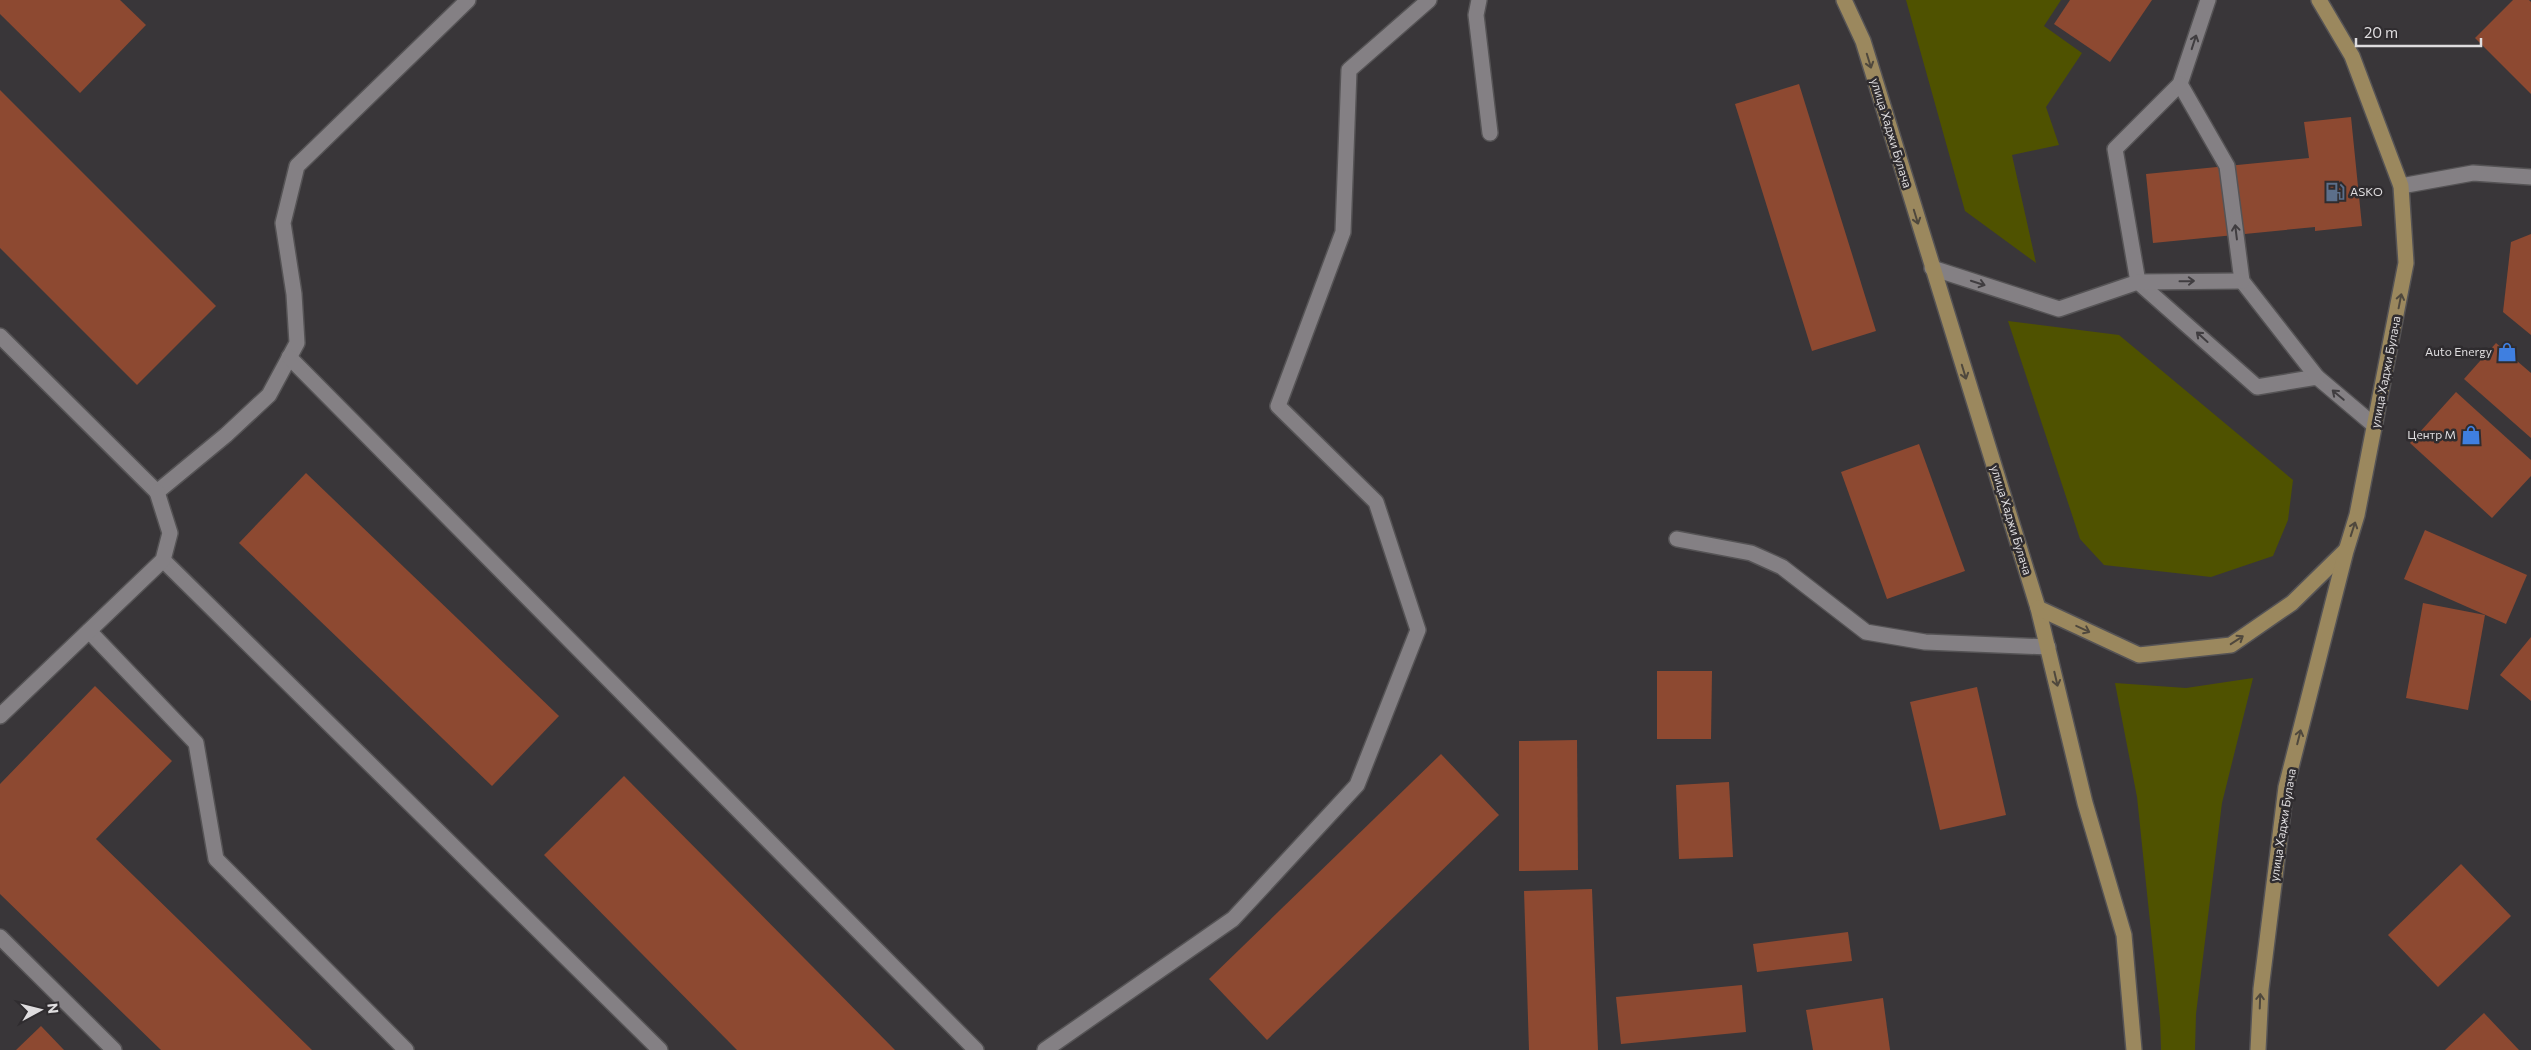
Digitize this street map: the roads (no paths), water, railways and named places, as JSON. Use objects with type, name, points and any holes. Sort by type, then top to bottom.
[{"type":"main road","name":"улица Хаджи Булача","points":[[1844,0],[1863,41],[2038,608],[2085,803],[2124,935],[2134,1050]]},
{"type":"main road","points":[[1857,0],[1863,41]]},
{"type":"main road","name":"улица Хаджи Булача","points":[[2258,1050],[2260,989],[2286,787],[2346,551],[2357,515],[2406,263],[2401,186],[2352,56],[2319,0]]},
{"type":"main road","points":[[2038,608],[2139,655],[2231,645],[2292,603],[2346,551]]},
{"type":"street","points":[[157,492],[226,435],[269,395],[297,343],[294,294],[283,223],[297,166],[468,0]]},
{"type":"street","points":[[1045,1050],[1234,918],[1357,785],[1418,630],[1376,502],[1278,406],[1343,232],[1350,70],[1429,0]]},
{"type":"street","points":[[1479,0],[1476,15],[1490,133]]},
{"type":"street","points":[[2208,0],[2180,84],[2115,149],[2138,282],[2257,387],[2317,377]]},
{"type":"street","points":[[2180,84],[2227,166],[2242,280],[2317,377],[2375,426]]},
{"type":"street","points":[[2401,186],[2473,173],[2531,178]]},
{"type":"street","points":[[1932,268],[2058,309],[2138,282],[2242,280]]},
{"type":"street","points":[[0,336],[157,492],[170,533],[163,560],[0,716]]},
{"type":"street","points":[[289,357],[976,1050]]},
{"type":"street","points":[[1677,540],[1751,553],[1782,567],[1866,632],[1926,642],[2048,647]]},
{"type":"street","points":[[163,560],[660,1050]]},
{"type":"street","points":[[89,631],[196,743],[216,859],[406,1050]]},
{"type":"street","points":[[0,937],[114,1050]]},
{"type":"place","name":"ASKO","points":[[2335,192]]},
{"type":"place","name":"Auto Energy","points":[[2507,352]]},
{"type":"place","name":"Центр М","points":[[2471,435]]}]
